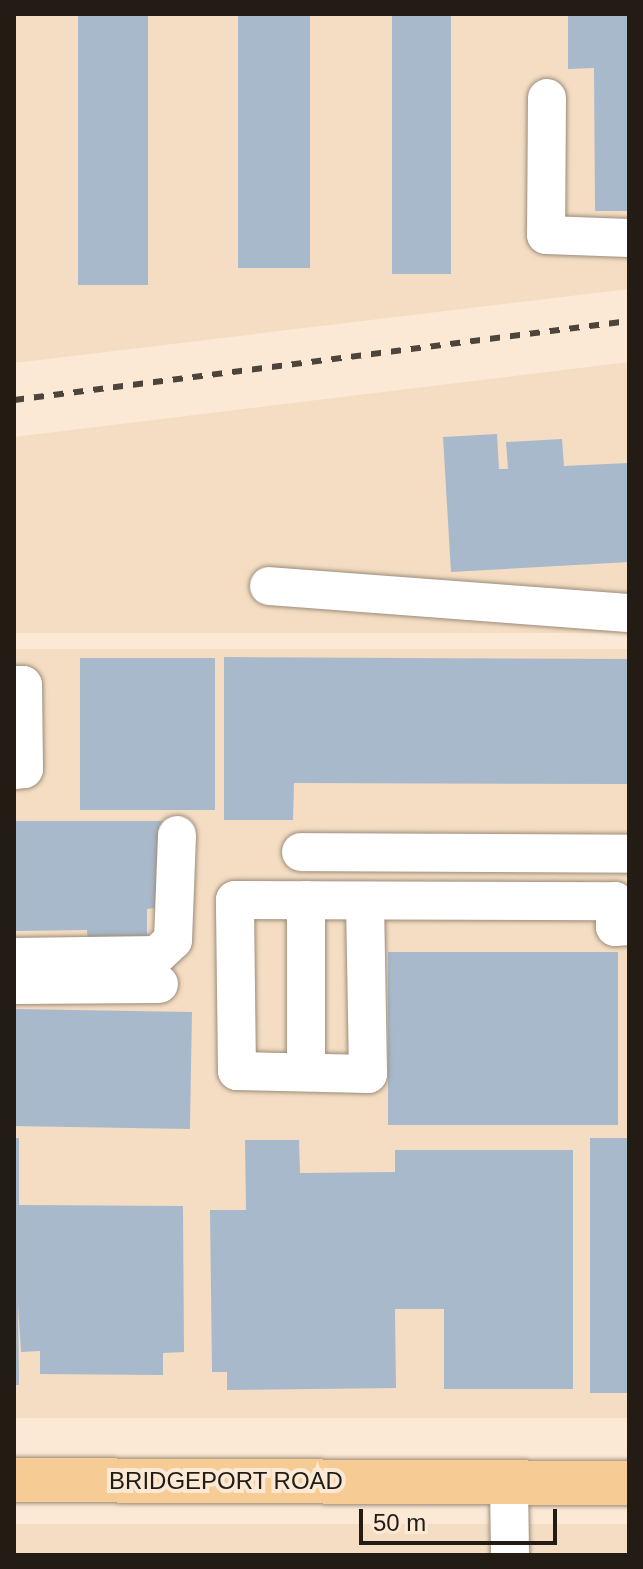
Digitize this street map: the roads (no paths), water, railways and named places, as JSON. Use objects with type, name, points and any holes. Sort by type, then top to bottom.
[{"type":"main road","name":"BRIDGEPORT ROAD","points":[[14,1480],[629,1483]]},
{"type":"lane","points":[[547,98],[546,235],[629,238]]},
{"type":"lane","points":[[269,586],[629,613]]},
{"type":"lane","points":[[14,685],[23,685],[24,769],[14,770]]},
{"type":"lane","points":[[14,957],[157,955],[173,940],[177,835]]},
{"type":"lane","points":[[301,852],[629,854]]},
{"type":"lane","points":[[365,901],[368,1074],[237,1071],[235,900],[615,901],[615,927],[629,926]]},
{"type":"lane","points":[[306,900],[306,1072]]},
{"type":"lane","points":[[14,985],[159,984]]},
{"type":"lane","points":[[509,1483],[510,1555]]},
{"type":"railway","points":[[14,400],[629,321]]}]
